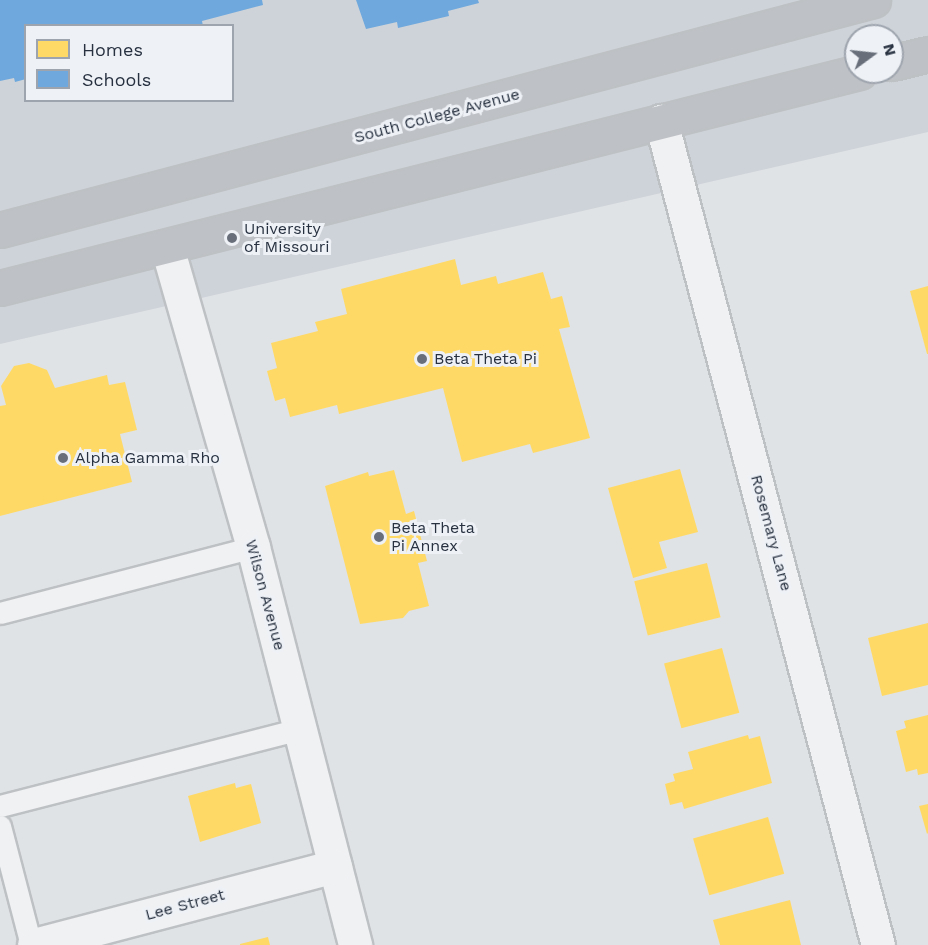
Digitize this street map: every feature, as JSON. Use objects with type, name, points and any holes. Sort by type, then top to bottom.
[{"type":"main road","name":"South College Avenue","points":[[0,230],[873,0]]},
{"type":"main road","points":[[904,60],[928,54]]},
{"type":"main road","points":[[0,288],[844,76]]},
{"type":"street","name":"Rosemary Lane","points":[[661,121],[878,945]]},
{"type":"street","name":"Wilson Avenue","points":[[167,247],[253,547],[355,945]]},
{"type":"street","name":"Lee Street","points":[[33,945],[335,866]]},
{"type":"lane","points":[[0,613],[253,547]]},
{"type":"lane","points":[[0,806],[299,729]]},
{"type":"lane","points":[[0,826],[33,945]]},
{"type":"shaded area","name":"University of Missouri","points":[[0,0],[928,0],[928,132],[0,344]]},
{"type":"building: Homes","name":"Beta Theta Pi","points":[[455,259],[461,285],[496,276],[498,284],[543,272],[551,299],[562,296],[570,327],[559,329],[590,438],[533,453],[530,444],[462,462],[443,388],[339,414],[337,405],[290,417],[285,398],[275,401],[267,371],[277,368],[271,343],[318,331],[315,322],[347,314],[341,289]]},
{"type":"building: Homes","points":[[928,286],[928,354],[927,354],[910,291]]},
{"type":"building: Homes","name":"Alpha Gamma Rho","points":[[29,363],[47,370],[55,388],[107,375],[109,385],[125,382],[137,430],[120,434],[132,482],[0,516],[0,406],[6,405],[1,386],[14,366]]},
{"type":"building: Homes","points":[[680,469],[698,532],[659,542],[667,568],[633,578],[608,488]]},
{"type":"building: Homes","name":"Beta Theta Pi Annex","points":[[394,470],[406,514],[414,511],[427,561],[418,563],[429,606],[409,611],[403,618],[360,624],[325,486],[368,472],[369,476]]},
{"type":"building: Homes","points":[[707,563],[721,617],[648,635],[634,581]]},
{"type":"building: Homes","points":[[928,623],[928,685],[882,696],[868,638]]},
{"type":"building: Homes","points":[[722,648],[739,713],[681,728],[664,664]]},
{"type":"building: Homes","points":[[928,715],[928,773],[918,775],[917,769],[906,772],[896,731],[906,728],[904,721]]},
{"type":"building: Homes","points":[[748,735],[749,739],[760,736],[772,783],[684,809],[682,802],[670,805],[665,784],[675,781],[673,774],[693,769],[688,752]]},
{"type":"building: Homes","points":[[235,783],[236,788],[251,784],[261,823],[200,842],[188,796]]},
{"type":"building: Homes","points":[[928,804],[928,833],[927,834],[919,806]]},
{"type":"building: Homes","points":[[768,817],[784,874],[709,895],[693,838]]},
{"type":"building: Homes","points":[[790,900],[801,945],[720,945],[713,920]]},
{"type":"building: Homes","points":[[268,937],[270,945],[240,945],[240,944]]},
{"type":"building: Schools","points":[[0,0],[262,0],[263,5],[202,21],[203,24],[24,24],[24,80],[15,82],[14,78],[0,81]]},
{"type":"building: Schools","points":[[356,0],[478,0],[479,3],[448,11],[449,16],[398,28],[397,22],[366,29]]},
{"type":"place","name":"University of Missouri","points":[[232,238]]},
{"type":"place","name":"Beta Theta Pi","points":[[422,359]]},
{"type":"place","name":"Alpha Gamma Rho","points":[[63,458]]},
{"type":"place","name":"Beta Theta Pi Annex","points":[[379,537]]}]
